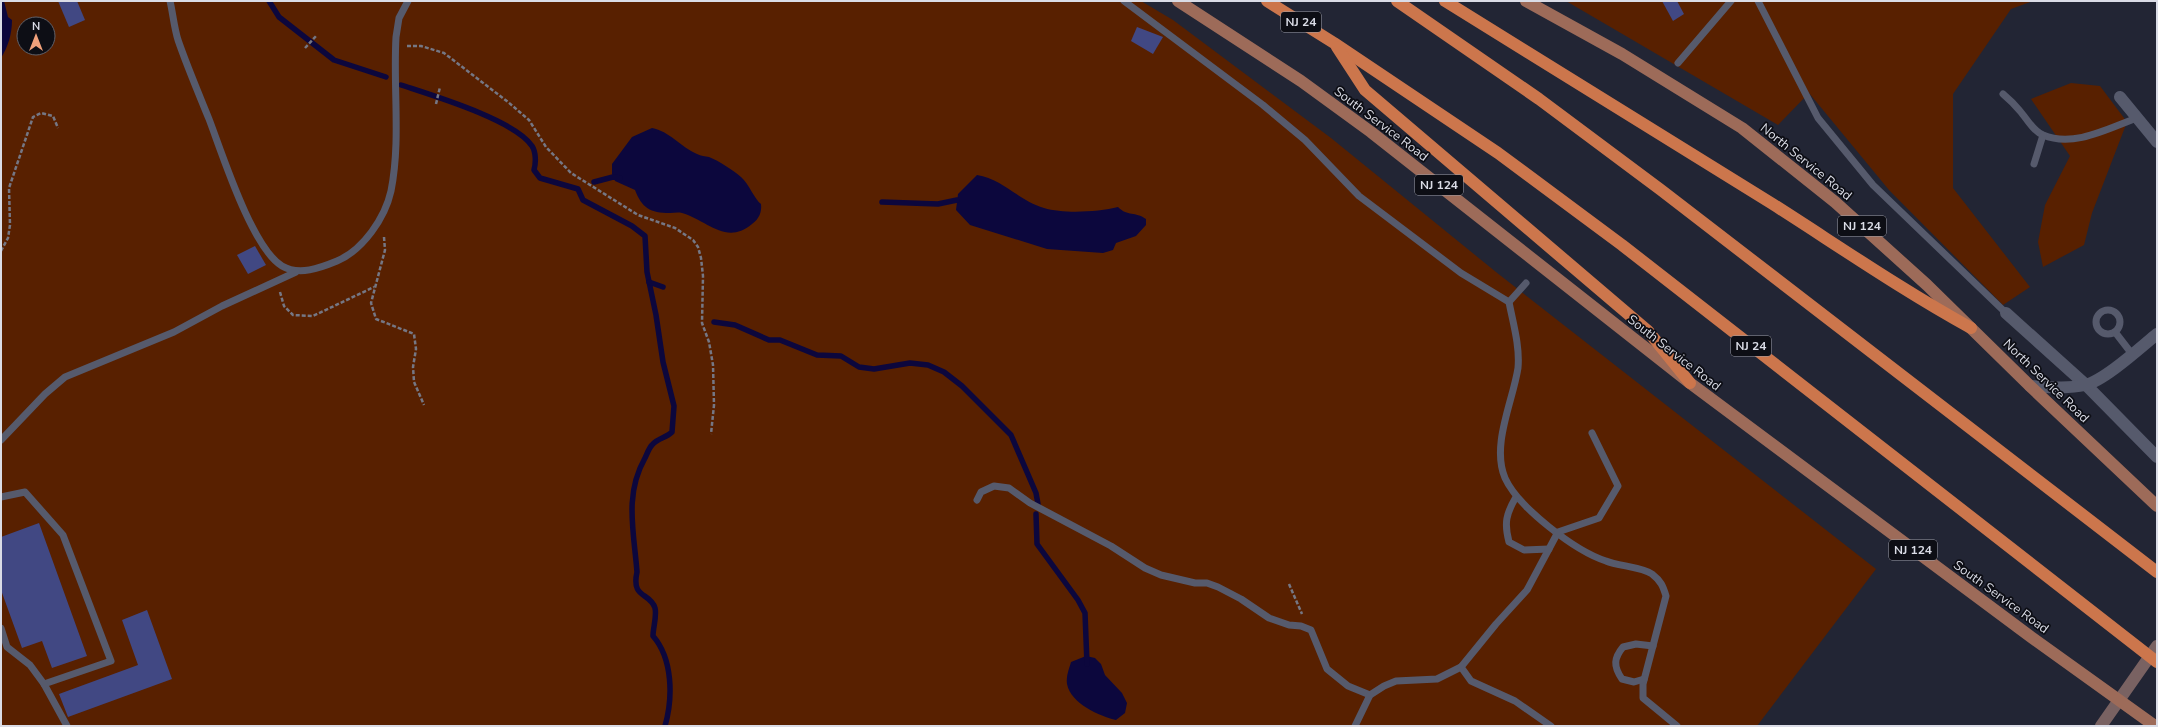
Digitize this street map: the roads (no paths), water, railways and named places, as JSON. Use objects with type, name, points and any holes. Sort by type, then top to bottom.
[{"type":"highway","name":"NJ 24","points":[[1267,1],[1334,43],[1498,153],[1622,245],[2157,662]]},
{"type":"highway","points":[[1397,1],[1539,99],[1661,190],[2157,572]]},
{"type":"highway","points":[[1445,1],[1659,132],[1817,232],[1920,300],[1971,328]]},
{"type":"highway","points":[[1334,43],[1365,90],[1648,330],[1690,383]]},
{"type":"main road","name":"South Service Road","points":[[1178,1],[1301,81],[1371,132],[1690,383],[2155,726]]},
{"type":"main road","name":"North Service Road","points":[[1526,1],[1622,54],[1742,128],[1836,202],[1971,328],[2157,506]]},
{"type":"street","points":[[2120,97],[2157,142]]},
{"type":"street","points":[[2006,313],[2086,385],[2157,457]]},
{"type":"street","points":[[2030,386],[2060,388],[2086,385],[2116,368],[2157,334]]},
{"type":"street","points":[[2101,726],[2157,646]]},
{"type":"lane","points":[[170,1],[178,38],[246,215],[264,247],[281,265],[296,272]]},
{"type":"lane","points":[[1,440],[44,394],[65,377],[174,332],[296,272],[325,266],[346,257],[366,237],[382,217],[390,192],[394,168],[396,135],[395,46],[399,18],[408,1]]},
{"type":"lane","points":[[1124,1],[1263,105],[1305,140],[1359,196],[1461,273],[1509,302],[1516,338],[1518,367],[1508,407],[1500,454],[1505,477],[1516,497],[1573,546],[1605,561],[1651,573],[1662,583],[1666,596],[1644,679],[1643,698],[1677,726]]},
{"type":"lane","points":[[1678,62],[1731,1]]},
{"type":"lane","points":[[1758,1],[1779,46],[1818,118],[1873,185],[2006,313]]},
{"type":"lane","points":[[2003,94],[2020,110],[2030,125],[2043,135],[2068,140],[2090,135],[2137,118]]},
{"type":"lane","points":[[2034,164],[2043,135]]},
{"type":"lane","points":[[1509,302],[1526,283]]},
{"type":"lane","points":[[2114,332],[2132,354]]},
{"type":"lane","points":[[1355,726],[1370,695],[1396,681],[1437,679],[1461,667],[1496,624],[1527,590],[1558,532],[1599,518],[1618,486],[1592,433]]},
{"type":"lane","points":[[977,500],[981,492],[994,486],[1009,488],[1030,504],[1112,546],[1160,576],[1195,583],[1207,583],[1237,596],[1269,618],[1289,625],[1301,626],[1311,630],[1327,669],[1348,686],[1370,695]]},
{"type":"lane","points":[[1,497],[25,492],[63,535],[111,661],[44,684]]},
{"type":"lane","points":[[1516,497],[1509,510],[1505,528],[1509,542],[1524,550],[1549,549]]},
{"type":"lane","points":[[1,628],[8,648],[30,665],[44,684],[67,726]]},
{"type":"lane","points":[[1644,679],[1634,682],[1622,678],[1616,670],[1616,656],[1622,647],[1636,644],[1653,646]]},
{"type":"lane","points":[[1461,667],[1471,681],[1515,701],[1551,726]]},
{"type":"waterway","points":[[269,1],[279,17],[334,60],[386,77]]},
{"type":"waterway","points":[[401,85],[451,102],[509,127],[523,136],[532,146],[535,158],[534,170],[540,178],[578,189],[583,200],[632,226],[645,236],[647,272],[656,315],[663,362],[674,406],[672,432],[651,446],[639,472],[634,486],[632,514],[637,587],[639,591],[653,603],[655,608],[656,615],[653,636],[660,645],[668,667],[670,679],[668,715],[665,726]]},
{"type":"waterway","points":[[594,182],[613,177],[620,178]]},
{"type":"waterway","points":[[882,202],[938,204],[957,200]]},
{"type":"waterway","points":[[649,282],[663,287]]},
{"type":"waterway","points":[[714,322],[735,325],[769,340],[780,340],[817,355],[841,356],[859,367],[874,369],[910,363],[928,365],[944,372],[962,386],[1011,435],[1036,493],[1038,504]]},
{"type":"waterway","points":[[1036,514],[1037,544],[1078,600],[1085,613],[1087,664]]}]
